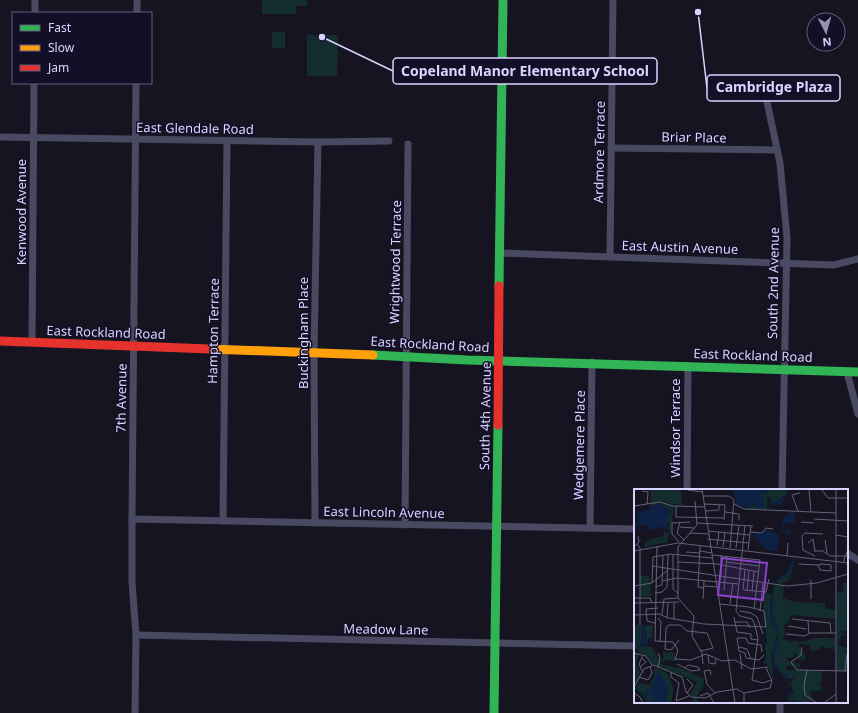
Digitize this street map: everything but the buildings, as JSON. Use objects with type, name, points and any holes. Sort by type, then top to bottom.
[{"type":"street","points":[[34,12],[35,0]]},
{"type":"street","points":[[137,0],[137,12]]},
{"type":"street","name":"South 4th Avenue","points":[[494,713],[503,0]]},
{"type":"street","name":"Ardmore Terrace","points":[[610,257],[613,0]]},
{"type":"street","name":"Kenwood Avenue","points":[[32,342],[34,84]]},
{"type":"street","name":"7th Avenue","points":[[135,713],[136,635],[132,582],[132,519],[136,84]]},
{"type":"street","name":"South 2nd Avenue","points":[[767,102],[776,150],[780,163],[787,238],[785,263],[782,489]]},
{"type":"street","name":"East Glendale Road","points":[[0,137],[318,142],[389,141]]},
{"type":"street","name":"Hampton Terrace","points":[[223,521],[228,141]]},
{"type":"street","name":"Buckingham Place","points":[[315,523],[314,352],[318,142]]},
{"type":"street","name":"Wrightwood Terrace","points":[[405,525],[408,144]]},
{"type":"street","name":"Briar Place","points":[[611,148],[776,150]]},
{"type":"street","name":"East Austin Avenue","points":[[500,253],[834,265],[858,259]]},
{"type":"street","name":"East Rockland Road","points":[[0,341],[314,352],[498,361],[592,362],[858,372]]},
{"type":"street","name":"Wedgemere Place","points":[[590,528],[592,362]]},
{"type":"street","name":"Windsor Terrace","points":[[687,489],[688,366]]},
{"type":"street","points":[[847,372],[858,414]]},
{"type":"street","name":"East Lincoln Avenue","points":[[132,519],[634,530]]},
{"type":"street","points":[[848,554],[858,560]]},
{"type":"street","name":"Meadow Lane","points":[[136,635],[634,646]]},
{"type":"green space","points":[[262,0],[307,0],[307,6],[296,6],[296,14],[262,14]]},
{"type":"green space","points":[[272,32],[285,32],[285,48],[272,48]]},
{"type":"green space","points":[[307,35],[338,35],[337,76],[307,76]]},
{"type":"traffic: fast","points":[[499,286],[503,0]]},
{"type":"traffic: fast","points":[[373,355],[467,360],[858,372]]},
{"type":"traffic: fast","points":[[494,713],[498,425]]},
{"type":"traffic: slow","points":[[210,349],[373,355]]},
{"type":"traffic: jam","points":[[498,425],[499,286]]},
{"type":"traffic: jam","points":[[0,341],[210,349]]},
{"type":"place","name":"Cambridge Plaza","points":[[698,12]]},
{"type":"place","name":"Copeland Manor Elementary School","points":[[322,37]]}]
